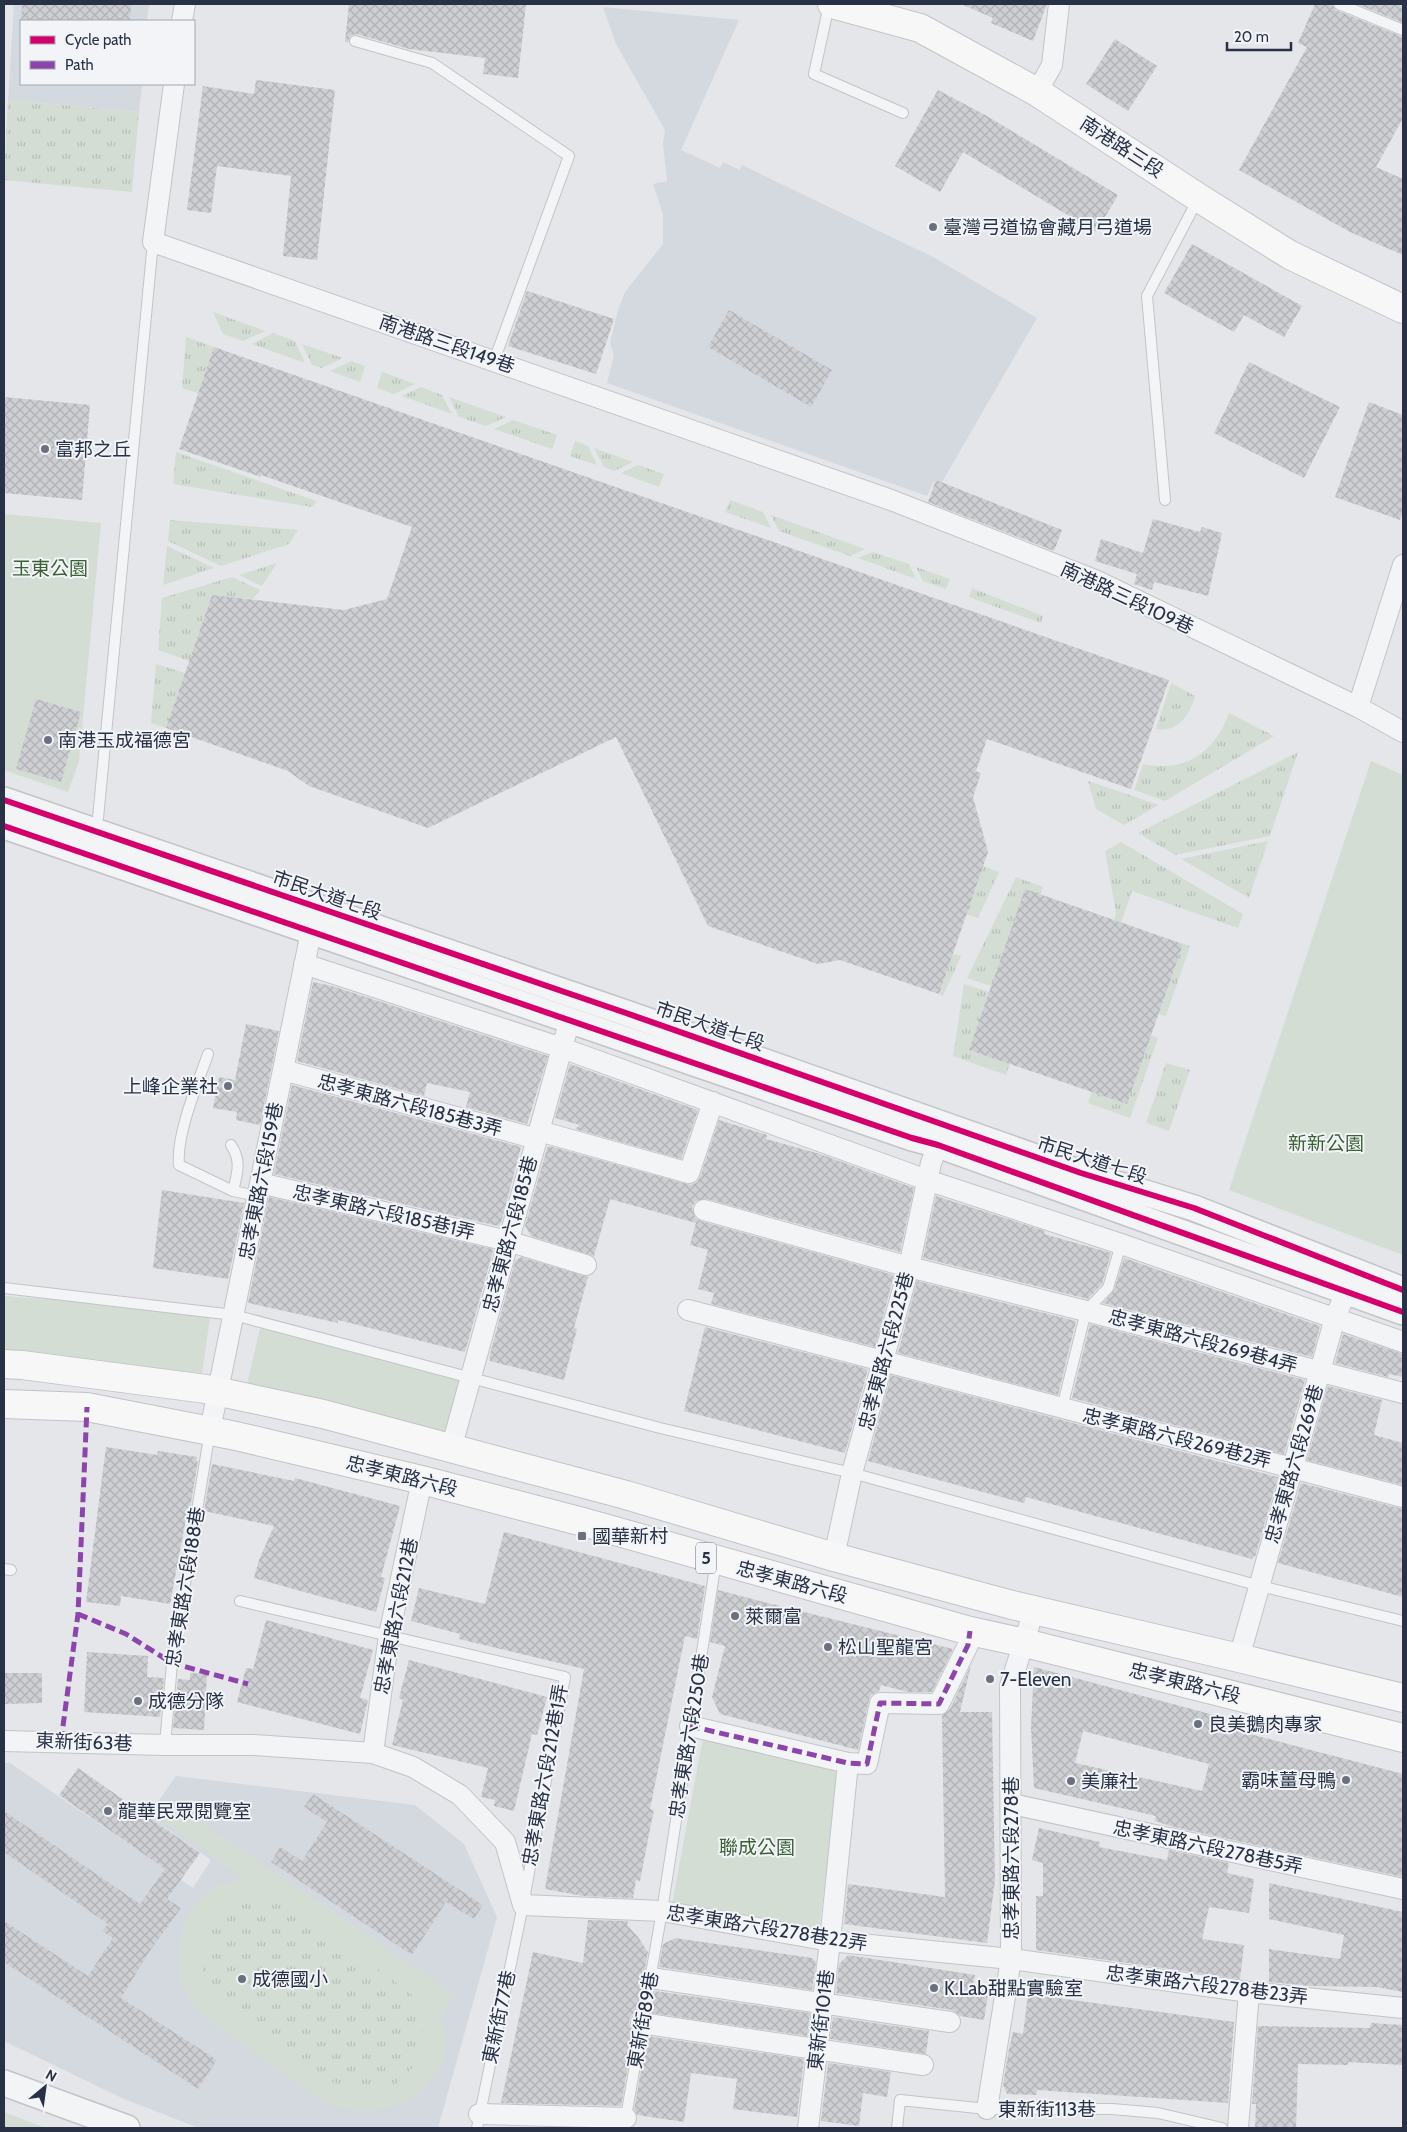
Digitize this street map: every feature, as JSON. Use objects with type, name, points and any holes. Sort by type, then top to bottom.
[{"type":"main road","name":"南港路三段","points":[[831,4],[920,28],[1037,92],[1290,255],[1403,309]]},
{"type":"main road","name":"忠孝東路六段","points":[[4,1364],[22,1364],[102,1374],[218,1391],[323,1414],[451,1450],[626,1494],[834,1557],[1034,1610],[1403,1698]]},
{"type":"main road","name":"忠孝東路六段","points":[[4,1404],[87,1407],[210,1430],[422,1480],[584,1522],[716,1561],[970,1631],[1025,1643],[1403,1738]]},
{"type":"street","points":[[182,20],[185,4]]},
{"type":"street","points":[[1037,92],[1052,65],[1059,4]]},
{"type":"street","points":[[152,242],[174,85]]},
{"type":"street","name":"南港路三段149巷","points":[[152,242],[891,500]]},
{"type":"street","name":"南港路三段109巷","points":[[891,500],[1095,580],[1358,707],[1403,732]]},
{"type":"street","points":[[1358,707],[1403,565]]},
{"type":"street","name":"市民大道七段","points":[[4,800],[626,1012],[1082,1173],[1194,1208],[1351,1282],[1403,1312]]},
{"type":"street","name":"市民大道七段","points":[[4,826],[912,1138],[1351,1282],[1403,1290]]},
{"type":"street","name":"忠孝東路六段159巷","points":[[210,1430],[311,932]]},
{"type":"street","points":[[304,964],[562,1048],[927,1180],[1121,1244],[1403,1342]]},
{"type":"street","name":"忠孝東路六段185巷","points":[[451,1450],[570,1019]]},
{"type":"street","name":"忠孝東路六段185巷3弄","points":[[283,1070],[689,1173],[713,1102]]},
{"type":"street","name":"忠孝東路六段225巷","points":[[834,1557],[852,1473],[909,1267],[931,1163],[938,1145]]},
{"type":"street","name":"忠孝東路六段185巷1弄","points":[[259,1190],[508,1241],[586,1265]]},
{"type":"street","name":"忠孝東路六段269巷4弄","points":[[704,1210],[909,1267],[1403,1394]]},
{"type":"street","name":"忠孝東路六段269巷","points":[[1239,1658],[1335,1318],[1351,1282]]},
{"type":"street","name":"忠孝東路六段269巷2弄","points":[[688,1310],[1403,1497]]},
{"type":"street","name":"忠孝東路六段212巷","points":[[373,1753],[389,1635],[422,1480]]},
{"type":"street","name":"忠孝東路六段278巷","points":[[987,2109],[1011,1959],[1012,1804],[1010,1686],[1034,1610]]},
{"type":"street","points":[[690,1726],[848,1763],[867,1764],[880,1703],[939,1704],[968,1645],[970,1631]]},
{"type":"street","name":"東新街63巷","points":[[4,1741],[254,1745],[373,1753],[414,1767],[460,1794],[505,1842],[523,1905]]},
{"type":"street","name":"東新街101巷","points":[[808,2128],[848,1763]]},
{"type":"street","name":"忠孝東路六段278巷5弄","points":[[1012,1804],[1403,1889]]},
{"type":"street","name":"忠孝東路六段278巷22弄","points":[[523,1905],[662,1911],[830,1941],[1011,1959]]},
{"type":"street","name":"忠孝東路六段278巷23弄","points":[[1011,1959],[1249,1992],[1403,2008]]},
{"type":"street","points":[[650,1978],[950,2022]]},
{"type":"street","points":[[1238,2128],[1249,1992]]},
{"type":"street","points":[[641,2023],[923,2065]]},
{"type":"street","points":[[4,2083],[127,2128]]},
{"type":"street","points":[[478,2121],[625,2123]]},
{"type":"lane","points":[[831,4],[814,74],[903,113]]},
{"type":"lane","points":[[1339,4],[1403,30]]},
{"type":"lane","points":[[355,41],[432,63],[569,156],[494,361]]},
{"type":"lane","points":[[1165,500],[1147,296],[1199,198]]},
{"type":"lane","points":[[94,832],[98,818],[152,242]]},
{"type":"lane","points":[[208,1054],[191,1101],[178,1154],[179,1164],[233,1191],[259,1190]]},
{"type":"lane","points":[[231,1145],[237,1154],[239,1165],[233,1191]]},
{"type":"lane","points":[[1062,1408],[1086,1311],[1108,1288],[1121,1244]]},
{"type":"lane","points":[[4,1288],[234,1315],[660,1428],[852,1473],[1260,1586],[1403,1621]]},
{"type":"lane","name":"忠孝東路六段188巷","points":[[165,1745],[172,1663],[210,1430]]},
{"type":"lane","name":"忠孝東路六段250巷","points":[[662,1911],[716,1561]]},
{"type":"lane","name":"忠孝東路六段212巷1弄","points":[[240,1601],[565,1677],[523,1905]]},
{"type":"lane","name":"東新街77巷","points":[[478,2121],[523,1905]]},
{"type":"lane","name":"東新街89巷","points":[[625,2123],[662,1911]]},
{"type":"lane","name":"東新街113巷","points":[[896,2128],[900,2100],[987,2109],[1112,2109],[1158,2113],[1222,2128]]},
{"type":"shaded area","points":[[14,4],[149,4],[147,20],[20,20],[20,85],[142,85],[139,112],[8,100]]},
{"type":"shaded area","points":[[603,7],[739,20],[681,150],[720,168],[723,162],[740,170],[742,165],[933,257],[1037,318],[941,484],[934,481],[927,496],[607,383],[614,355],[610,343],[618,310],[625,292],[663,244],[663,214],[653,184],[667,181],[663,143],[665,130],[616,44]]},
{"type":"shaded area","name":"成德國小","points":[[4,1763],[10,1763],[193,1888],[211,1860],[148,1816],[176,1776],[415,1805],[464,1844],[497,1917],[438,2128],[199,2128],[124,2099],[4,2041]]},
{"type":"green space","points":[[8,100],[139,112],[132,192],[4,180]]},
{"type":"green space","points":[[213,312],[265,331],[243,341],[223,334]]},
{"type":"green space","points":[[273,333],[295,341],[305,363],[252,344]]},
{"type":"green space","points":[[186,337],[214,347],[198,393],[182,388]]},
{"type":"green space","points":[[302,344],[343,358],[322,368],[312,365]]},
{"type":"green space","points":[[351,361],[365,366],[360,382],[330,371]]},
{"type":"green space","points":[[382,372],[415,384],[394,394],[377,388]]},
{"type":"green space","points":[[421,387],[442,395],[452,414],[402,396]]},
{"type":"green space","points":[[449,397],[506,417],[486,426],[459,417]]},
{"type":"green space","points":[[513,420],[557,435],[552,449],[494,429]]},
{"type":"green space","points":[[575,441],[588,446],[597,465],[570,456]]},
{"type":"green space","points":[[594,448],[633,462],[614,471],[604,467]]},
{"type":"green space","points":[[176,452],[317,501],[312,507],[173,484]]},
{"type":"green space","points":[[638,465],[664,474],[659,487],[621,473]]},
{"type":"green space","points":[[730,500],[763,512],[771,528],[725,512]]},
{"type":"green space","name":"玉東公園","points":[[4,514],[101,523],[79,761],[68,792],[4,770]]},
{"type":"green space","points":[[771,515],[865,549],[850,556],[779,531]]},
{"type":"green space","points":[[170,520],[298,530],[289,544],[221,566],[168,541]]},
{"type":"green space","points":[[167,546],[214,568],[163,585]]},
{"type":"green space","points":[[873,552],[909,564],[916,579],[858,558]]},
{"type":"green space","points":[[277,563],[262,586],[239,575]]},
{"type":"green space","points":[[916,567],[950,579],[946,589],[923,581]]},
{"type":"green space","points":[[232,577],[260,590],[253,599],[212,595],[189,661],[158,650],[162,598]]},
{"type":"green space","points":[[972,588],[1043,616],[1041,623],[969,597]]},
{"type":"green space","points":[[156,664],[185,673],[166,728],[151,723]]},
{"type":"green space","points":[[1171,683],[1195,696],[1190,710],[1182,721],[1171,728],[1164,730],[1156,729]]},
{"type":"green space","points":[[1229,713],[1274,736],[1165,801],[1134,790],[1143,764],[1173,765],[1197,756],[1216,739]]},
{"type":"green space","points":[[1298,752],[1270,836],[1175,855],[1138,833]]},
{"type":"green space","name":"新新公園","points":[[1371,761],[1403,775],[1403,1255],[1229,1190]]},
{"type":"green space","points":[[1088,781],[1159,805],[1124,825],[1096,809]]},
{"type":"green space","points":[[1268,841],[1249,898],[1181,859]]},
{"type":"green space","points":[[1121,842],[1243,914],[1238,928],[1132,891],[1121,923],[1114,920],[1116,913],[1105,851]]},
{"type":"green space","points":[[983,866],[999,872],[978,918],[966,914]]},
{"type":"green space","points":[[1016,877],[1043,887],[1040,894],[991,986],[967,978]]},
{"type":"green space","points":[[1183,944],[1190,946],[1166,1016],[1158,1014]]},
{"type":"green space","points":[[953,954],[961,956],[943,996],[939,994]]},
{"type":"green space","points":[[964,984],[989,992],[1010,1064],[1006,1075],[953,1056]]},
{"type":"green space","points":[[1151,1035],[1158,1038],[1130,1118],[1088,1103],[1092,1092],[1127,1104]]},
{"type":"green space","points":[[1166,1063],[1190,1070],[1169,1131],[1146,1123]]},
{"type":"green space","points":[[4,1296],[211,1311],[202,1373],[4,1354]]},
{"type":"green space","points":[[260,1328],[463,1375],[447,1432],[247,1384]]},
{"type":"green space","name":"聯成公園","points":[[703,1737],[839,1769],[819,1930],[671,1910]]},
{"type":"green space","points":[[165,1799],[456,1995],[440,2017],[446,2036],[442,2064],[426,2087],[408,2101],[383,2109],[359,2111],[326,2104],[202,2015],[180,1985],[179,1950],[183,1925],[201,1897],[222,1884],[244,1879],[155,1814]],"holes":[[[268,1902],[285,1905],[409,1991],[421,2009],[424,2050],[416,2065],[396,2084],[381,2089],[359,2089],[334,2083],[215,1999],[204,1979],[203,1961],[206,1941],[219,1914],[231,1906],[241,1904]]]},
{"type":"green space","points":[[268,1902],[285,1904],[409,1991],[421,2009],[424,2050],[416,2065],[396,2084],[381,2089],[359,2089],[334,2083],[215,1999],[205,1982],[203,1971],[206,1941],[214,1922],[219,1914],[231,1906]]},
{"type":"green space","points":[[4,2112],[45,2128],[4,2128]]},
{"type":"building","points":[[22,4],[131,4],[130,20],[21,20]]},
{"type":"building","points":[[349,4],[526,5],[518,78],[483,74],[485,58],[409,49],[356,34],[350,36],[348,42],[345,42]]},
{"type":"building","points":[[961,4],[1047,4],[1033,41],[991,23],[993,18]]},
{"type":"building","points":[[1315,4],[1332,4],[1336,10],[1403,37],[1403,118],[1376,167],[1403,179],[1403,255],[1350,232],[1239,170],[1307,47],[1298,43]]},
{"type":"building","points":[[1357,4],[1403,4],[1403,23]]},
{"type":"building","points":[[1115,39],[1157,66],[1128,111],[1086,84]]},
{"type":"building","points":[[256,80],[335,90],[317,260],[283,256],[291,176],[217,166],[211,213],[187,210],[203,86],[254,94]]},
{"type":"building","points":[[938,90],[987,116],[1118,195],[1096,232],[963,152],[940,192],[895,166]]},
{"type":"building","points":[[1192,244],[1302,306],[1284,337],[1244,315],[1234,332],[1164,293]]},
{"type":"building","points":[[527,291],[614,319],[596,374],[508,346]]},
{"type":"building","points":[[729,310],[832,370],[811,407],[708,347]]},
{"type":"building","points":[[214,347],[1169,680],[1131,789],[987,739],[976,771],[981,773],[973,797],[988,852],[939,994],[840,960],[818,964],[708,926],[616,737],[428,828],[309,786],[288,771],[166,728],[212,595],[344,610],[387,599],[412,527],[179,449]]},
{"type":"building","points":[[1249,362],[1340,407],[1304,478],[1214,433]]},
{"type":"building","name":"富邦之丘","points":[[4,397],[90,405],[82,500],[4,493]]},
{"type":"building","points":[[1369,402],[1403,415],[1403,511],[1400,520],[1335,497]]},
{"type":"building","points":[[936,480],[1062,530],[1054,551],[928,502]]},
{"type":"building","points":[[1153,519],[1200,532],[1202,527],[1222,533],[1208,596],[1154,582],[1152,590],[1134,584],[1137,574],[1095,561],[1101,539],[1143,553]]},
{"type":"building","name":"南港玉成福德宮","points":[[36,699],[81,712],[61,782],[16,769]]},
{"type":"building","points":[[1025,889],[1183,944],[1127,1104],[969,1050]]},
{"type":"building","points":[[313,982],[332,986],[548,1056],[527,1124],[466,1107],[470,1092],[427,1083],[424,1096],[297,1061]]},
{"type":"building","points":[[246,1024],[279,1031],[260,1125],[236,1120],[237,1112],[213,1108],[219,1077],[235,1080]]},
{"type":"building","points":[[570,1064],[698,1110],[681,1159],[575,1129],[580,1125],[555,1118]]},
{"type":"building","points":[[292,1085],[521,1147],[501,1223],[498,1226],[274,1174]]},
{"type":"building","points":[[719,1120],[767,1135],[766,1139],[820,1154],[914,1188],[900,1252],[707,1199],[696,1201],[692,1207],[695,1218],[701,1221],[894,1275],[875,1347],[711,1304],[714,1293],[698,1289],[708,1250],[690,1245],[696,1223],[610,1199],[594,1256],[531,1236],[525,1226],[549,1146],[691,1185],[697,1182],[700,1177]]},
{"type":"building","points":[[162,1190],[244,1203],[228,1279],[153,1268]]},
{"type":"building","points":[[936,1196],[1045,1231],[1044,1234],[1111,1253],[1102,1284],[1088,1299],[923,1258]]},
{"type":"building","points":[[269,1197],[492,1249],[465,1352],[338,1320],[338,1323],[248,1303]]},
{"type":"building","points":[[521,1257],[588,1277],[574,1328],[577,1329],[564,1380],[490,1361],[489,1358],[515,1261]]},
{"type":"building","points":[[1124,1258],[1320,1326],[1312,1357],[1103,1303],[1114,1290]]},
{"type":"building","points":[[917,1281],[1076,1321],[1058,1395],[898,1353]]},
{"type":"building","points":[[1090,1324],[1305,1380],[1284,1454],[1072,1398]]},
{"type":"building","points":[[705,1327],[868,1369],[845,1453],[684,1411]]},
{"type":"building","points":[[1343,1334],[1403,1354],[1403,1377],[1389,1374],[1388,1377],[1335,1363]]},
{"type":"building","points":[[891,1375],[1278,1477],[1255,1557],[1253,1556],[1252,1559],[1026,1497],[1024,1503],[868,1461]]},
{"type":"building","points":[[1328,1386],[1382,1400],[1374,1435],[1403,1443],[1403,1485],[1307,1460]]},
{"type":"building","points":[[106,1447],[157,1455],[158,1451],[197,1457],[196,1461],[198,1461],[190,1508],[188,1508],[170,1604],[121,1596],[120,1606],[86,1602]]},
{"type":"building","points":[[212,1464],[294,1481],[295,1478],[400,1506],[381,1577],[385,1578],[376,1612],[254,1578],[259,1560],[274,1526],[204,1511]]},
{"type":"building","points":[[1301,1483],[1403,1509],[1403,1597],[1278,1563]]},
{"type":"building","points":[[504,1532],[705,1586],[697,1639],[685,1636],[650,1809],[654,1810],[640,1881],[636,1880],[633,1898],[583,1896],[545,1889],[584,1669],[459,1639],[460,1634],[411,1621],[419,1588],[485,1604]]},
{"type":"building","points":[[718,1590],[953,1649],[932,1692],[908,1692],[881,1685],[879,1691],[871,1695],[858,1750],[720,1714],[712,1697],[725,1646],[710,1642]]},
{"type":"building","points":[[266,1620],[373,1650],[360,1698],[368,1700],[360,1734],[237,1702],[246,1668],[253,1669]]},
{"type":"building","points":[[87,1652],[148,1656],[147,1677],[164,1678],[160,1717],[84,1712]]},
{"type":"building","points":[[409,1660],[547,1697],[537,1735],[532,1734],[514,1811],[494,1806],[495,1800],[481,1797],[488,1768],[392,1745],[403,1700],[399,1698]]},
{"type":"building","points":[[971,1665],[960,1712],[992,1712],[995,1880],[987,1943],[844,1924],[848,1884],[945,1897],[942,1715],[950,1709]]},
{"type":"building","points":[[1034,1667],[1214,1715],[1212,1724],[1403,1774],[1403,1877],[1174,1827],[1155,1821],[1156,1816],[1034,1788],[1031,1727]],"holes":[[[1083,1731],[1209,1764],[1202,1791],[1075,1763]]]},
{"type":"building","points":[[4,1673],[42,1673],[42,1703],[4,1704]]},
{"type":"building","points":[[190,1673],[207,1674],[204,1730],[173,1728],[178,1679],[190,1680]]},
{"type":"building","points":[[78,1768],[200,1853],[167,1899],[181,1908],[149,1952],[121,1998],[217,2060],[198,2089],[4,1962],[4,1921],[88,1976],[113,1938],[102,1931],[108,1924],[4,1852],[4,1811],[140,1904],[165,1869],[59,1795]]},
{"type":"building","points":[[313,1794],[483,1905],[474,1919],[446,1902],[412,1955],[271,1862],[280,1847],[302,1861],[327,1822],[304,1807]]},
{"type":"building","points":[[1039,1828],[1100,1842],[1099,1847],[1167,1860],[1169,1850],[1229,1863],[1227,1873],[1254,1879],[1249,1913],[1209,1907],[1202,1939],[1244,1945],[1240,1979],[1036,1950],[1036,1896],[1043,1896],[1043,1863],[1032,1860]]},
{"type":"building","points":[[1269,1883],[1403,1912],[1403,1992],[1377,1987],[1310,1986],[1269,1982],[1269,1949],[1340,1959],[1344,1935],[1269,1919]]},
{"type":"building","points":[[588,1920],[628,1921],[627,1925],[648,1952],[645,1968],[639,1976],[642,1985],[637,2012],[632,2015],[629,2021],[630,2027],[634,2032],[621,2106],[501,2103],[533,1952],[583,1963]]},
{"type":"building","points":[[675,1938],[812,1958],[816,1962],[812,1990],[659,1967],[663,1944]]},
{"type":"building","points":[[848,1955],[975,1975],[973,1986],[989,1988],[984,2020],[960,2016],[952,2010],[836,1993],[839,1964]]},
{"type":"building","points":[[655,1991],[810,2013],[807,2036],[651,2013]]},
{"type":"building","points":[[1028,1994],[1234,2022],[1228,2103],[1037,2090],[1036,2095],[1007,2094],[1003,2085],[1009,2049],[1013,2032],[1023,2034]]},
{"type":"building","points":[[833,2017],[929,2031],[926,2054],[830,2039]]},
{"type":"building","points":[[1371,2023],[1403,2025],[1403,2065],[1348,2062],[1348,2065],[1298,2064],[1296,2128],[1255,2128],[1256,2104],[1252,2104],[1258,2026],[1370,2028]]},
{"type":"building","points":[[647,2036],[804,2059],[797,2117],[733,2109],[737,2079],[691,2073],[684,2122],[637,2115],[634,2110]]},
{"type":"building","points":[[828,2063],[891,2072],[887,2097],[863,2093],[859,2126],[821,2121]]},
{"type":"marked path","points":[[61,1741],[78,1614],[87,1407]]},
{"type":"marked path","points":[[78,1614],[126,1634],[172,1663],[248,1684]]},
{"type":"marked path","points":[[690,1726],[848,1763],[867,1764],[880,1703],[939,1704],[968,1645],[970,1631]]},
{"type":"cycle path","points":[[4,800],[626,1013],[1081,1173],[1194,1208],[1403,1290]]},
{"type":"cycle path","points":[[4,826],[912,1138],[938,1145],[1403,1312]]},
{"type":"place","name":"臺灣弓道協會藏月弓道場","points":[[933,227]]},
{"type":"place","name":"富邦之丘","points":[[45,449]]},
{"type":"place","name":"南港玉成福德宮","points":[[48,740]]},
{"type":"place","name":"上峰企業社","points":[[228,1086]]},
{"type":"place","name":"國華新村","points":[[582,1536]]},
{"type":"place","name":"萊爾富","points":[[735,1616]]},
{"type":"place","name":"松山聖龍宮","points":[[828,1647]]},
{"type":"place","name":"7-Eleven","points":[[990,1679]]},
{"type":"place","name":"成德分隊","points":[[138,1701]]},
{"type":"place","name":"良美鵝肉專家","points":[[1198,1724]]},
{"type":"place","name":"霸味薑母鴨","points":[[1346,1780]]},
{"type":"place","name":"美廉社","points":[[1071,1781]]},
{"type":"place","name":"龍華民眾閱覽室","points":[[108,1811]]},
{"type":"place","name":"成德國小","points":[[242,1979]]},
{"type":"place","name":"K.Lab甜點實驗室","points":[[934,1988]]}]
